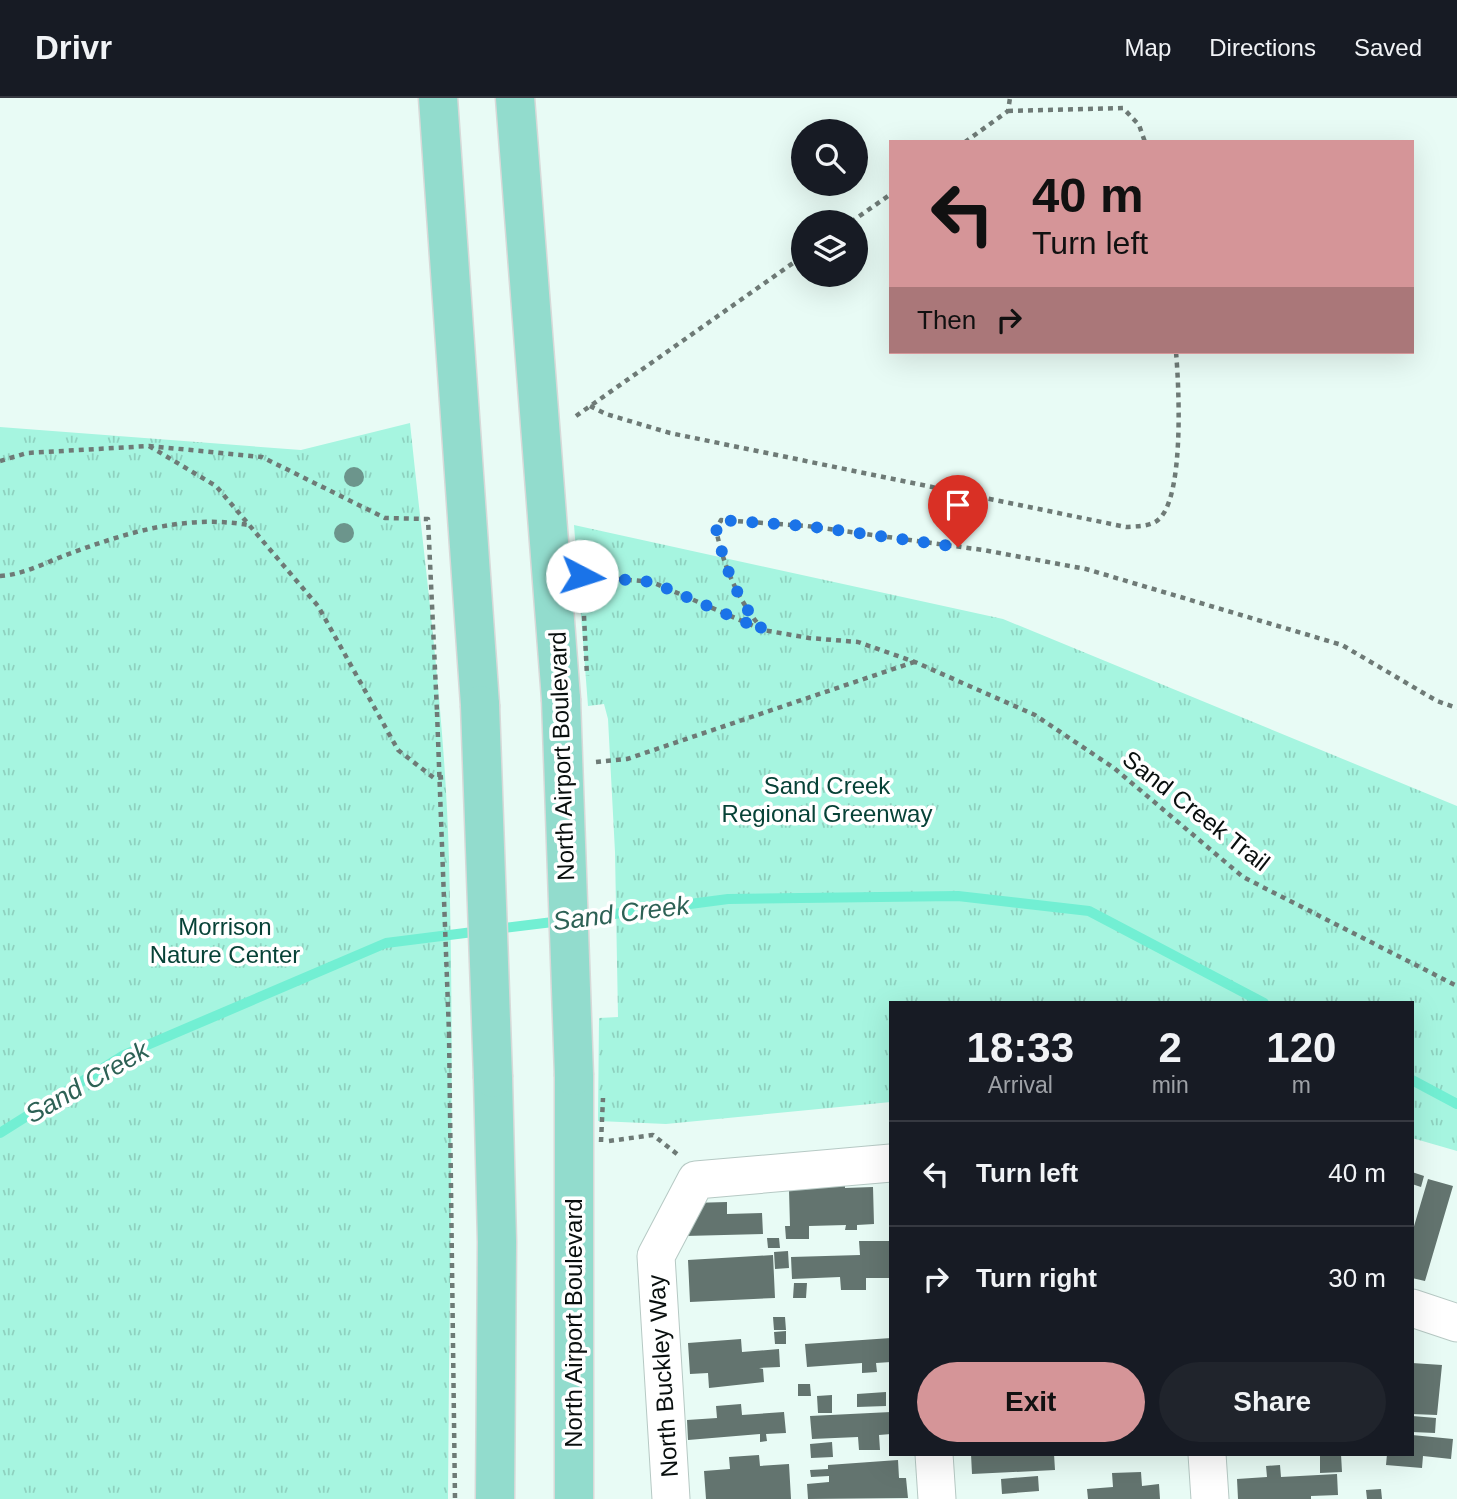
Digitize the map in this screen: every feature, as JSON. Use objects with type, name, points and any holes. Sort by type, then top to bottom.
[{"type":"main road","points":[[438,98],[480,705],[493,1078],[496,1242],[495,1499]]},
{"type":"main road","name":"North Airport Boulevard","points":[[515,98],[561,699],[574,1076],[574,1499]]},
{"type":"street","name":"North Buckley Way","points":[[671,1499],[656,1256],[696,1180],[889,1163]]},
{"type":"street","points":[[1414,1309],[1457,1322]]},
{"type":"street","points":[[934,1456],[937,1499]]},
{"type":"street","points":[[1207,1456],[1210,1499]]},
{"type":"path","points":[[1008,111],[1010,98]]},
{"type":"path","points":[[968,140],[1008,111],[1123,108],[1139,125],[1143,140]]},
{"type":"path","points":[[868,210],[889,195]]},
{"type":"path","points":[[569,421],[791,264]]},
{"type":"path","points":[[590,406],[606,414],[670,433],[1126,527],[1146,526],[1160,519],[1171,492],[1181,402],[1176,354]]},
{"type":"path","points":[[0,461],[27,453],[149,446],[262,457],[385,518],[428,519],[449,1033],[455,1499]]},
{"type":"path","points":[[0,576],[123,534],[192,522],[221,520],[249,526]]},
{"type":"path","points":[[763,630],[744,608],[732,579],[716,528],[721,520],[807,526],[983,550],[1086,569],[1342,645],[1437,701],[1457,708]]},
{"type":"path","name":"Sand Creek Trail","points":[[582,576],[652,582],[763,630],[858,642],[915,662],[1035,715],[1114,768],[1243,877],[1457,986]]},
{"type":"path","points":[[601,1142],[653,1135],[674,1151]]},
{"type":"green space","name":"Morrison Nature Center","points":[[410,423],[439,696],[449,860],[452,1100],[448,1499],[0,1499],[0,427],[301,450]]},
{"type":"green space","name":"Sand Creek Regional Greenway","points":[[574,525],[1003,619],[1457,806],[1457,1151],[1414,1139],[1414,1001],[889,1001],[889,1102],[666,1124],[598,1121],[599,1018],[618,1017],[615,852],[608,719],[604,704],[588,706]]},
{"type":"building","points":[[1414,1173],[1424,1176],[1421,1187],[1414,1185]]},
{"type":"building","points":[[845,1177],[845,1188],[873,1187],[874,1224],[857,1225],[857,1230],[845,1230],[846,1225],[809,1226],[809,1239],[786,1239],[785,1226],[790,1226],[789,1190],[811,1189],[810,1187]]},
{"type":"building","points":[[1428,1179],[1453,1186],[1425,1281],[1414,1278],[1414,1226]]},
{"type":"building","points":[[727,1202],[727,1214],[762,1213],[763,1234],[685,1236],[692,1203]]},
{"type":"building","points":[[767,1238],[779,1238],[780,1248],[768,1248]]},
{"type":"building","points":[[859,1241],[889,1241],[889,1278],[866,1278],[866,1290],[841,1290],[840,1277],[792,1279],[791,1257],[860,1255]]},
{"type":"building","points":[[788,1251],[789,1268],[775,1269],[774,1252]]},
{"type":"building","points":[[773,1255],[775,1298],[690,1302],[688,1260]]},
{"type":"building","points":[[794,1283],[807,1283],[806,1298],[793,1298]]},
{"type":"building","points":[[773,1317],[785,1317],[786,1330],[774,1330]]},
{"type":"building","points":[[786,1331],[786,1344],[775,1344],[774,1332]]},
{"type":"building","points":[[889,1338],[889,1362],[876,1363],[877,1372],[862,1373],[862,1363],[807,1367],[805,1344]]},
{"type":"building","points":[[741,1339],[742,1352],[779,1349],[780,1367],[759,1368],[763,1369],[764,1382],[709,1388],[708,1373],[690,1374],[688,1343]]},
{"type":"building","points":[[1414,1363],[1442,1365],[1437,1415],[1414,1414]]},
{"type":"building","points":[[798,1384],[810,1384],[811,1396],[798,1396]]},
{"type":"building","points":[[886,1392],[886,1406],[857,1407],[857,1394]]},
{"type":"building","points":[[832,1395],[832,1413],[818,1413],[817,1396]]},
{"type":"building","points":[[741,1404],[742,1415],[784,1412],[786,1433],[766,1434],[767,1441],[760,1442],[760,1434],[688,1440],[687,1420],[717,1418],[716,1406]]},
{"type":"building","points":[[889,1412],[889,1434],[879,1435],[880,1450],[859,1450],[858,1437],[812,1439],[810,1416]]},
{"type":"building","points":[[1414,1416],[1436,1418],[1435,1433],[1414,1432]]},
{"type":"building","points":[[1414,1435],[1453,1439],[1451,1459],[1423,1456],[1422,1468],[1386,1465],[1387,1456],[1414,1456]]},
{"type":"building","points":[[832,1442],[833,1457],[811,1458],[810,1444]]},
{"type":"building","points":[[759,1455],[760,1466],[789,1464],[791,1499],[706,1499],[704,1471],[730,1469],[729,1457]]},
{"type":"building","points":[[971,1456],[1054,1456],[1055,1470],[972,1474]]},
{"type":"building","points":[[1320,1456],[1341,1456],[1342,1472],[1320,1473]]},
{"type":"building","points":[[898,1460],[899,1478],[906,1478],[908,1498],[808,1499],[807,1484],[829,1482],[829,1476],[811,1477],[810,1470],[828,1469],[828,1465]]},
{"type":"building","points":[[1280,1465],[1281,1477],[1337,1474],[1338,1495],[1311,1496],[1311,1499],[1238,1499],[1237,1479],[1267,1477],[1266,1466]]},
{"type":"building","points":[[1141,1472],[1142,1486],[1159,1484],[1160,1499],[1088,1499],[1087,1489],[1113,1487],[1112,1473]]},
{"type":"building","points":[[1038,1476],[1039,1491],[1002,1494],[1001,1479]]},
{"type":"building","points":[[1381,1489],[1382,1499],[1367,1499],[1366,1490]]},
{"type":"waterway","name":"Sand Creek","points":[[576,919],[728,899],[958,896],[1089,911],[1260,1001]]},
{"type":"waterway","name":"Sand Creek","points":[[496,929],[561,921]]},
{"type":"waterway","name":"Sand Creek","points":[[0,1133],[124,1055],[386,943],[481,931]]},
{"type":"waterway","name":"Sand Creek","points":[[1414,1081],[1457,1104]]},
{"type":"route","points":[[582,576],[652,582],[763,630],[744,608],[719,545],[716,528],[721,520],[807,526],[958,547]]}]
